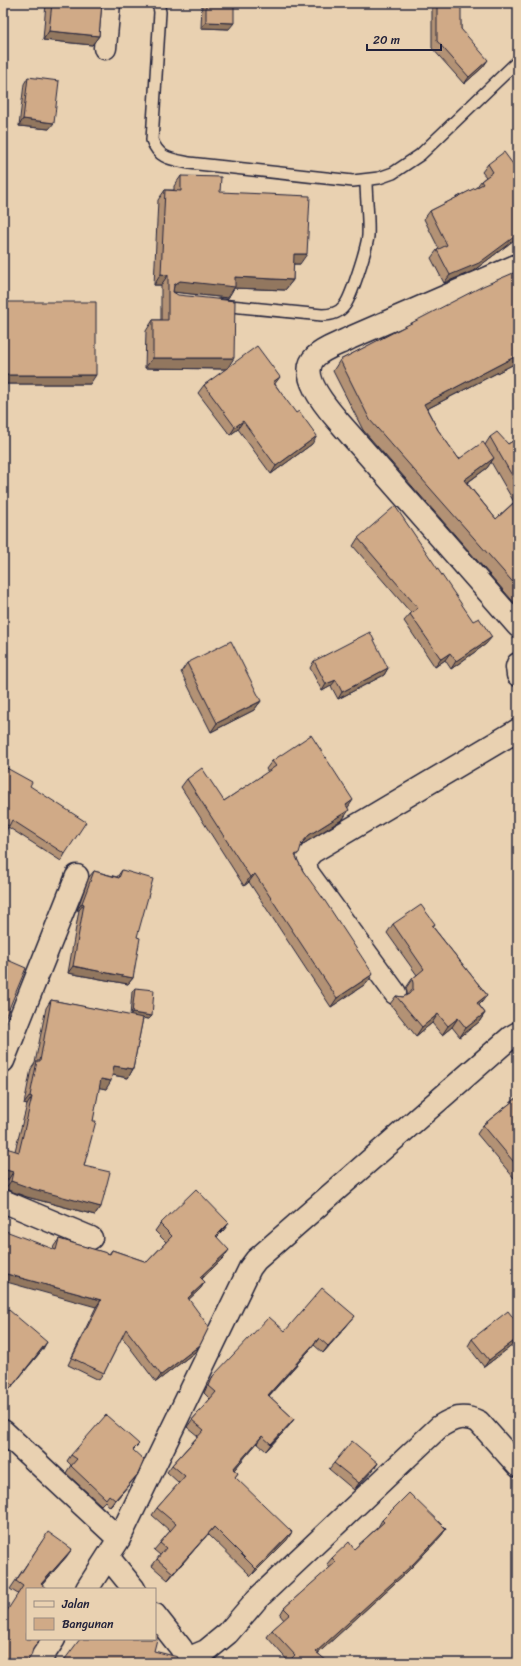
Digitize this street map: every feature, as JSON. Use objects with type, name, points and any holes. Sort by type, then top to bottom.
[{"type":"street","points":[[105,48],[109,3]]},
{"type":"street","points":[[518,265],[323,351],[314,358],[310,366],[312,382],[317,394],[339,422],[518,626]]},
{"type":"street","points":[[518,664],[518,675]]},
{"type":"street","points":[[395,993],[307,872],[305,860],[312,852],[518,730]]},
{"type":"street","points":[[3,1061],[77,876]]},
{"type":"street","points":[[88,1588],[114,1548],[247,1275],[256,1260],[516,1039]]},
{"type":"street","points":[[3,1201],[91,1238]]},
{"type":"street","points":[[156,1616],[181,1648],[188,1661],[206,1651],[228,1633],[257,1599],[439,1427],[458,1417],[471,1418],[479,1422],[518,1466]]},
{"type":"street","points":[[3,1431],[114,1548],[134,1588]]},
{"type":"street","points":[[38,1663],[53,1640]]},
{"type":"lane","points":[[156,3],[160,12],[152,140],[156,150],[161,154],[171,159],[189,163],[354,181],[379,178],[394,172],[420,155],[518,61]]},
{"type":"lane","points":[[211,304],[322,315],[332,314],[340,310],[347,301],[366,247],[368,236],[366,180]]},
{"type":"building","points":[[52,3],[102,3],[99,36],[49,31]]},
{"type":"building","points":[[206,3],[234,3],[234,23],[206,22]]},
{"type":"building","points":[[437,3],[461,3],[461,29],[488,60],[469,77],[437,41]]},
{"type":"building","points":[[28,77],[59,81],[54,123],[23,119]]},
{"type":"building","points":[[504,152],[518,171],[518,234],[479,263],[450,275],[437,250],[447,245],[430,211],[483,184],[481,181],[493,172],[488,164]]},
{"type":"building","points":[[181,176],[221,177],[220,192],[310,196],[307,254],[294,254],[293,280],[235,277],[235,287],[180,281],[174,285],[173,292],[178,295],[235,301],[234,358],[153,358],[153,320],[168,320],[168,275],[161,274],[165,190],[181,191]]},
{"type":"building","points":[[518,271],[518,355],[424,404],[438,430],[459,459],[483,442],[494,458],[464,480],[496,519],[518,499],[518,588],[370,420],[340,360],[483,286]]},
{"type":"building","points":[[5,302],[96,302],[96,375],[5,375]]},
{"type":"building","points":[[257,346],[280,377],[273,382],[296,413],[299,411],[317,436],[276,466],[243,421],[235,427],[204,385]]},
{"type":"building","points":[[497,432],[508,444],[518,438],[518,486],[490,437]]},
{"type":"building","points":[[395,506],[473,621],[479,618],[492,637],[456,661],[450,653],[441,659],[410,614],[418,608],[358,538]]},
{"type":"building","points":[[370,632],[388,668],[342,692],[336,680],[326,684],[314,661]]},
{"type":"building","points":[[231,641],[261,701],[217,723],[187,663]]},
{"type":"building","points":[[311,735],[353,800],[346,805],[349,810],[309,835],[302,843],[299,853],[295,855],[303,871],[325,901],[373,974],[337,998],[255,874],[250,877],[187,779],[202,768],[224,801],[276,766],[272,761]]},
{"type":"building","points":[[3,766],[32,782],[30,786],[86,822],[65,854],[12,820],[9,826],[3,823]]},
{"type":"building","points":[[122,870],[153,879],[137,937],[140,938],[133,978],[73,966],[84,904],[82,903],[94,871],[119,878]]},
{"type":"building","points":[[421,905],[435,924],[432,926],[487,995],[477,1003],[485,1013],[466,1028],[458,1018],[448,1026],[438,1014],[422,1027],[396,996],[403,997],[409,994],[413,989],[412,979],[424,969],[393,924]]},
{"type":"building","points":[[3,958],[26,968],[3,1023]]},
{"type":"building","points":[[135,988],[154,990],[152,1016],[132,1013]]},
{"type":"building","points":[[51,1000],[143,1018],[133,1069],[114,1066],[111,1081],[101,1079],[93,1121],[96,1121],[84,1166],[110,1172],[101,1207],[33,1189],[11,1181],[13,1172],[3,1169],[3,1147],[19,1152],[32,1097],[30,1096],[37,1061],[40,1061]]},
{"type":"building","points":[[518,1097],[518,1167],[483,1125]]},
{"type":"building","points":[[196,1189],[229,1223],[216,1236],[229,1250],[200,1277],[205,1282],[188,1298],[209,1327],[200,1345],[161,1375],[126,1329],[104,1373],[72,1358],[101,1300],[3,1273],[3,1230],[56,1250],[59,1239],[110,1254],[112,1250],[147,1262],[172,1236],[160,1224]]},
{"type":"building","points":[[322,1288],[355,1316],[328,1346],[319,1338],[268,1395],[294,1419],[271,1444],[262,1436],[233,1469],[238,1473],[235,1477],[292,1532],[256,1569],[214,1527],[173,1573],[157,1559],[166,1548],[160,1543],[176,1524],[157,1508],[185,1476],[172,1465],[204,1430],[192,1420],[216,1392],[209,1386],[213,1376],[269,1317],[285,1331]]},
{"type":"building","points":[[3,1305],[47,1342],[13,1385],[3,1377]]},
{"type":"building","points":[[508,1311],[518,1324],[518,1338],[489,1360],[472,1339]]},
{"type":"building","points":[[106,1415],[139,1444],[133,1450],[144,1460],[138,1474],[115,1500],[109,1495],[106,1499],[71,1466],[77,1459],[71,1455]]},
{"type":"building","points":[[352,1441],[378,1463],[359,1483],[334,1463]]},
{"type":"building","points":[[409,1493],[446,1529],[413,1564],[316,1652],[327,1661],[325,1663],[296,1663],[291,1659],[295,1655],[272,1630],[290,1614],[284,1608],[336,1562],[332,1558],[349,1542],[354,1549],[384,1522],[382,1520]]},
{"type":"building","points":[[48,1532],[72,1549],[41,1584],[46,1588],[26,1588],[26,1640],[39,1640],[33,1649],[31,1656],[26,1663],[3,1663],[3,1617],[23,1586],[16,1581]]},
{"type":"building","points":[[156,1634],[158,1635],[154,1651],[178,1657],[176,1663],[62,1663],[79,1640],[156,1640]]}]
